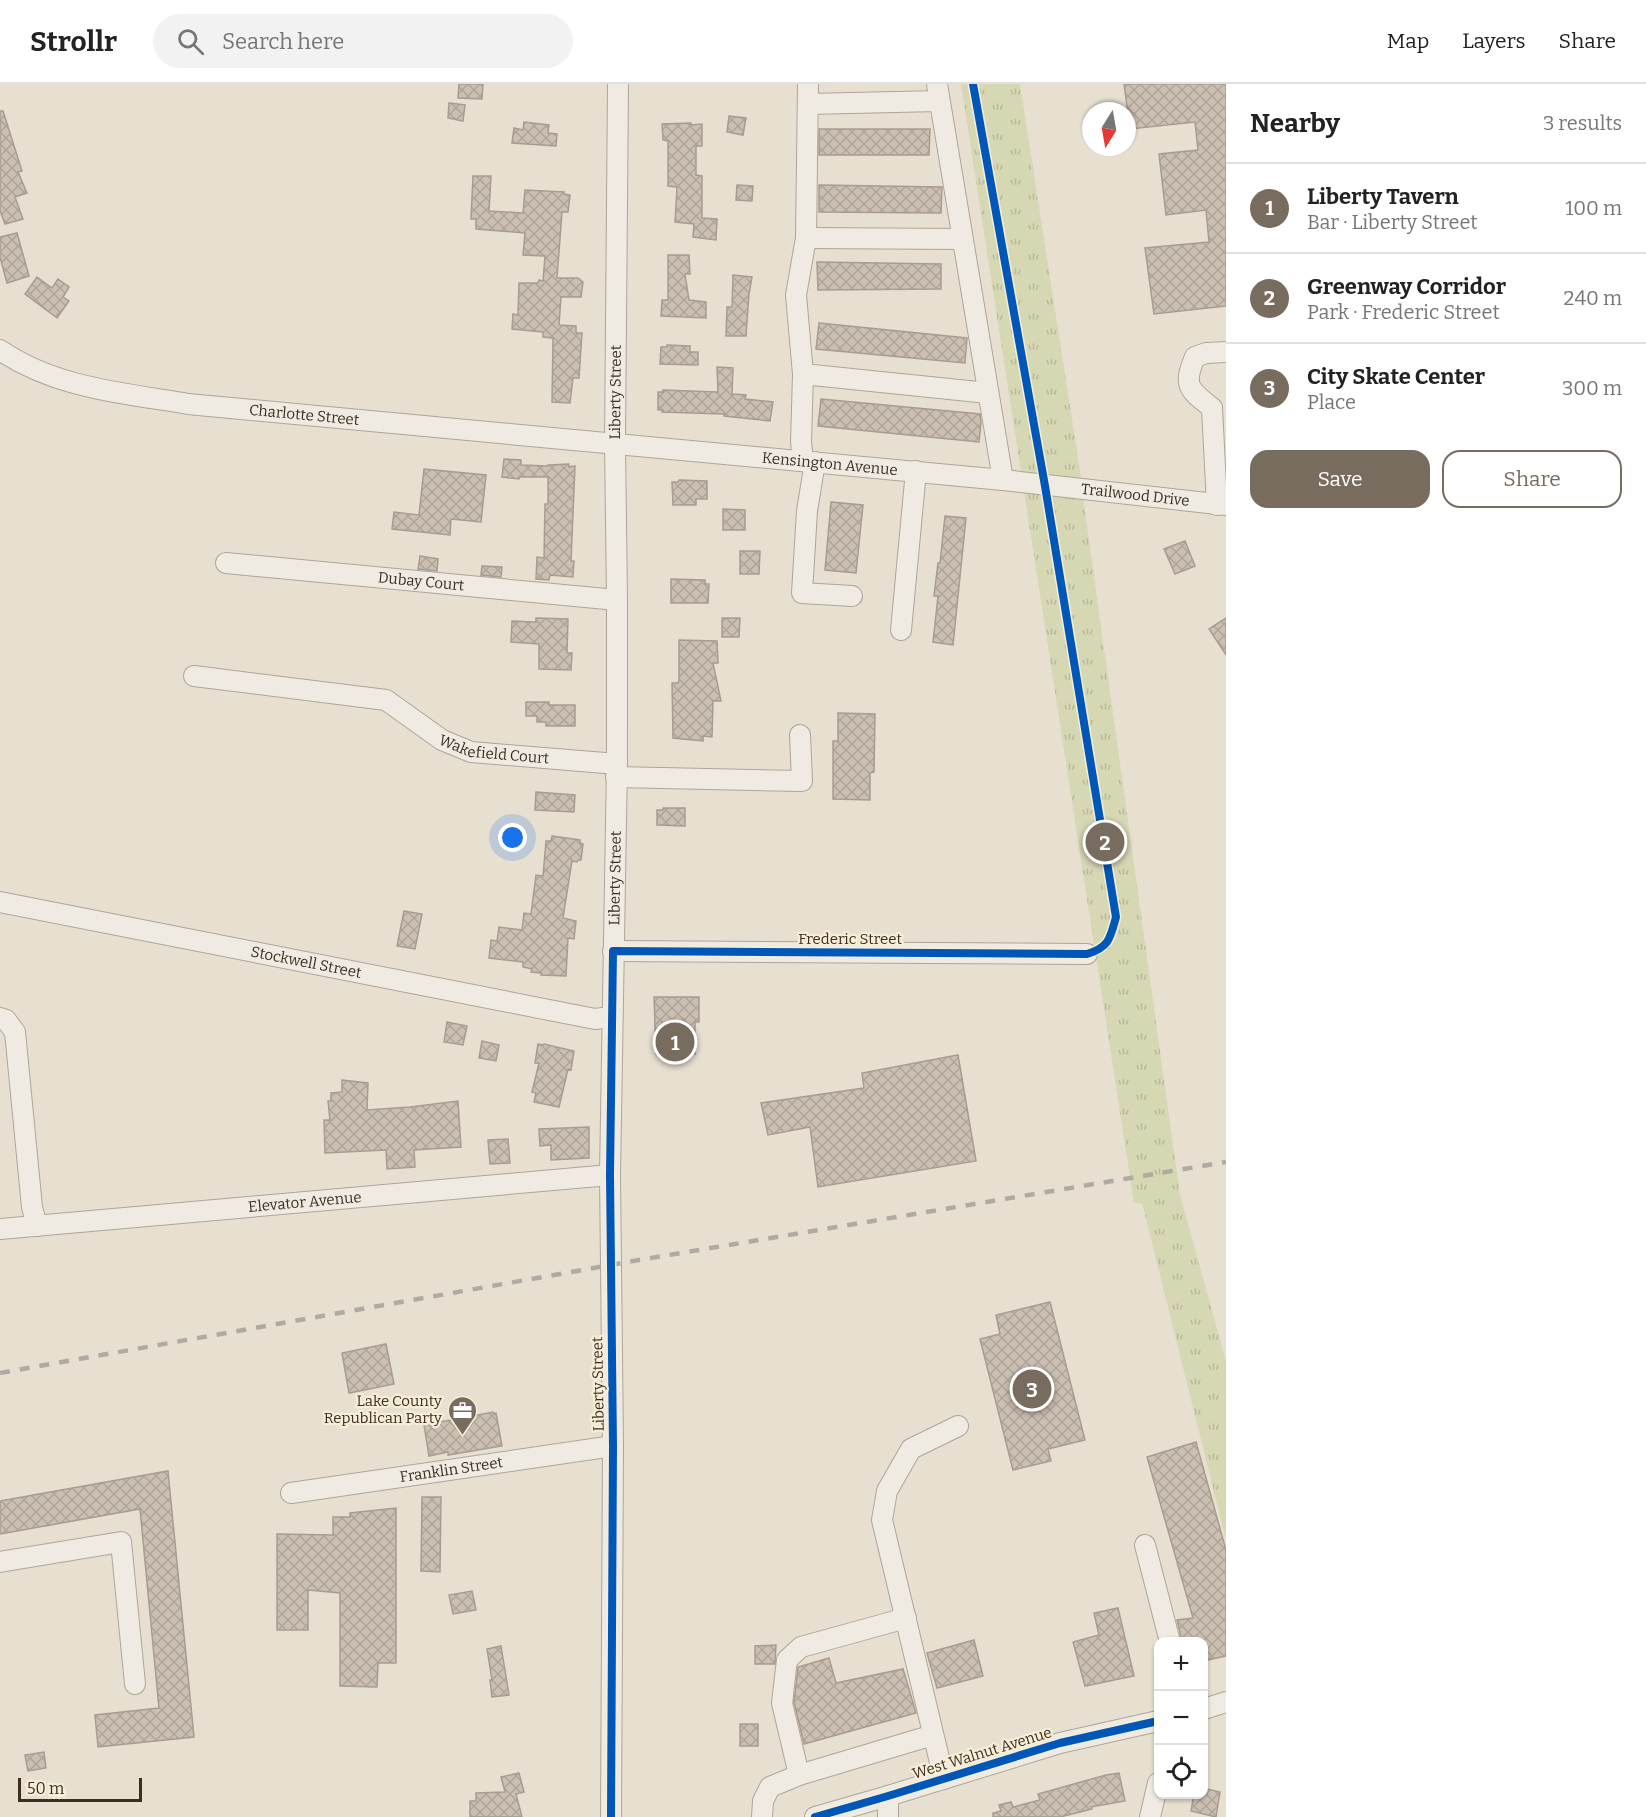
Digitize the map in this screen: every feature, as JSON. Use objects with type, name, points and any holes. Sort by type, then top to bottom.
[{"type":"street","name":"Liberty Street","points":[[611,1817],[613,1446],[610,1175],[618,600],[615,443],[618,84]]},
{"type":"street","points":[[808,84],[806,238],[796,296],[803,374],[801,442],[809,461],[802,593],[852,596]]},
{"type":"street","points":[[808,104],[938,93],[1003,480]]},
{"type":"street","points":[[806,238],[962,239]]},
{"type":"street","name":"Charlotte Street","points":[[0,351],[54,378],[103,390],[189,404],[615,443]]},
{"type":"street","points":[[1222,505],[1219,405],[1192,391],[1189,383],[1190,369],[1195,357],[1206,353],[1226,352]]},
{"type":"street","points":[[803,374],[988,393]]},
{"type":"street","name":"Kensington Avenue","points":[[615,443],[916,471],[1045,486]]},
{"type":"street","points":[[901,630],[916,471]]},
{"type":"street","name":"Trailwood Drive","points":[[1045,486],[1222,505]]},
{"type":"street","name":"Dubay Court","points":[[226,563],[618,600]]},
{"type":"street","name":"Wakefield Court","points":[[194,676],[386,700],[442,740],[471,752],[616,771],[802,781],[800,735]]},
{"type":"street","name":"Stockwell Street","points":[[0,902],[595,1019],[611,1017]]},
{"type":"street","name":"Frederic Street","points":[[613,951],[1086,954]]},
{"type":"street","points":[[0,1018],[6,1020],[15,1032],[32,1207],[37,1226]]},
{"type":"street","name":"Elevator Avenue","points":[[0,1229],[610,1175]]},
{"type":"street","points":[[944,1779],[882,1520],[887,1491],[911,1449],[958,1426]]},
{"type":"street","name":"Franklin Street","points":[[291,1493],[613,1446]]},
{"type":"street","points":[[0,1562],[121,1542],[135,1684]]},
{"type":"street","points":[[1145,1545],[1169,1637]]},
{"type":"street","points":[[800,1775],[782,1703],[787,1660],[801,1647],[906,1618]]},
{"type":"street","points":[[1208,1707],[1226,1702]]},
{"type":"street","name":"West Walnut Avenue","points":[[815,1817],[888,1797],[1060,1743],[1154,1722]]},
{"type":"street","points":[[762,1817],[763,1801],[771,1787],[800,1775],[933,1735]]},
{"type":"street","points":[[888,1797],[888,1817]]},
{"type":"street","points":[[1150,1817],[1154,1799]]},
{"type":"green space","points":[[961,84],[1020,84],[1083,490],[1180,1195],[1226,1361],[1226,1540],[1142,1203],[1134,1203]]},
{"type":"building","points":[[459,84],[483,84],[482,99],[458,98]]},
{"type":"building","points":[[1124,84],[1226,84],[1226,306],[1154,314],[1145,248],[1209,242],[1206,210],[1166,215],[1159,154],[1198,150],[1195,122],[1136,128],[1136,102],[1126,102]]},
{"type":"building","points":[[449,103],[465,105],[463,121],[448,118]]},
{"type":"building","points":[[0,111],[3,111],[22,171],[18,172],[27,193],[15,197],[23,219],[5,224],[0,211]]},
{"type":"building","points":[[729,116],[746,118],[743,135],[727,132]]},
{"type":"building","points":[[524,122],[549,125],[548,133],[557,134],[556,146],[512,143],[514,128],[523,130]]},
{"type":"building","points":[[691,123],[691,125],[702,124],[702,146],[696,146],[696,175],[702,176],[702,218],[717,219],[716,240],[693,237],[694,224],[675,222],[677,187],[668,186],[668,141],[663,140],[662,124]]},
{"type":"building","points":[[819,129],[930,129],[929,155],[819,155]]},
{"type":"building","points":[[473,176],[491,176],[489,211],[523,213],[525,190],[564,192],[570,195],[568,212],[562,212],[557,278],[578,278],[583,282],[581,297],[561,297],[559,325],[576,326],[576,333],[582,333],[579,378],[573,378],[570,403],[552,402],[553,338],[543,337],[543,332],[512,329],[513,314],[518,315],[519,283],[543,281],[545,256],[523,255],[525,233],[476,229],[476,219],[471,219]]},
{"type":"building","points":[[737,185],[753,186],[752,201],[736,200]]},
{"type":"building","points":[[819,185],[942,187],[941,213],[819,212]]},
{"type":"building","points":[[17,233],[29,276],[7,283],[0,257],[0,237]]},
{"type":"building","points":[[668,255],[689,255],[690,274],[685,274],[689,300],[706,302],[706,318],[661,316],[662,300],[668,300]]},
{"type":"building","points":[[817,262],[941,264],[941,289],[818,290]]},
{"type":"building","points":[[733,275],[752,277],[746,336],[726,336],[727,307],[732,307]]},
{"type":"building","points":[[37,277],[52,288],[58,279],[69,287],[63,297],[69,301],[57,318],[25,294]]},
{"type":"building","points":[[819,323],[967,338],[965,363],[816,349]]},
{"type":"building","points":[[667,345],[690,346],[690,352],[698,352],[698,365],[660,364],[661,347],[667,347]]},
{"type":"building","points":[[717,367],[733,368],[732,394],[746,395],[745,399],[773,402],[770,421],[724,416],[724,414],[658,410],[658,392],[663,392],[663,390],[718,392]]},
{"type":"building","points":[[821,399],[980,414],[979,442],[818,426]]},
{"type":"building","points":[[504,459],[521,460],[521,465],[569,464],[569,467],[575,466],[571,561],[574,561],[573,577],[550,575],[549,580],[536,579],[537,557],[544,558],[548,477],[520,477],[519,479],[502,477]]},
{"type":"building","points":[[424,469],[486,475],[481,522],[451,519],[450,535],[392,529],[394,512],[419,515]]},
{"type":"building","points":[[707,481],[707,499],[696,499],[696,505],[673,505],[672,482]]},
{"type":"building","points":[[831,502],[863,505],[856,573],[825,570]]},
{"type":"building","points":[[723,509],[745,510],[745,530],[723,530]]},
{"type":"building","points":[[945,516],[966,518],[953,645],[933,642],[938,596],[934,596]]},
{"type":"building","points":[[1185,541],[1195,566],[1175,574],[1164,549]]},
{"type":"building","points":[[740,551],[760,551],[759,574],[740,574]]},
{"type":"building","points":[[420,556],[438,559],[437,571],[418,569]]},
{"type":"building","points":[[482,566],[502,567],[501,577],[481,575]]},
{"type":"building","points":[[671,579],[705,580],[705,584],[709,584],[708,603],[671,603]]},
{"type":"building","points":[[536,618],[568,619],[567,653],[572,653],[571,670],[539,669],[539,644],[511,642],[512,621],[536,622]]},
{"type":"building","points":[[722,618],[740,618],[739,637],[722,637]]},
{"type":"building","points":[[1226,618],[1226,655],[1209,629]]},
{"type":"building","points":[[679,640],[717,641],[718,663],[713,663],[721,701],[713,701],[712,737],[703,736],[703,741],[673,738],[672,683],[678,683],[679,680]]},
{"type":"building","points":[[526,702],[575,705],[575,726],[546,726],[546,722],[537,722],[537,716],[526,716]]},
{"type":"building","points":[[838,713],[875,714],[874,772],[870,773],[870,800],[833,799],[833,741],[838,741]]},
{"type":"building","points":[[536,792],[575,795],[574,812],[535,810]]},
{"type":"building","points":[[663,808],[685,808],[685,826],[657,825],[657,810],[663,810]]},
{"type":"building","points":[[552,836],[580,840],[583,844],[581,860],[572,861],[563,918],[576,921],[574,939],[568,938],[566,976],[541,975],[541,973],[531,972],[532,969],[523,967],[523,962],[489,958],[491,940],[497,941],[499,927],[522,930],[524,913],[531,914],[536,875],[543,876],[546,841],[551,841]]},
{"type":"building","points":[[404,911],[422,914],[415,949],[397,946]]},
{"type":"building","points":[[654,997],[699,997],[699,1022],[695,1022],[695,1054],[656,1054]]},
{"type":"building","points":[[447,1022],[467,1026],[463,1045],[444,1042]]},
{"type":"building","points":[[482,1041],[499,1045],[496,1061],[479,1058]]},
{"type":"building","points":[[538,1044],[574,1051],[571,1070],[568,1069],[559,1107],[534,1102],[536,1093],[532,1092],[539,1063],[535,1063]]},
{"type":"building","points":[[958,1055],[976,1161],[818,1187],[810,1127],[768,1135],[761,1103],[864,1088],[862,1073]]},
{"type":"building","points":[[342,1080],[368,1083],[367,1110],[458,1101],[461,1147],[414,1150],[415,1167],[387,1169],[386,1150],[325,1153],[324,1120],[330,1120],[328,1101],[331,1101],[331,1093],[342,1092]]},
{"type":"building","points":[[589,1127],[589,1158],[551,1160],[551,1145],[540,1146],[539,1129]]},
{"type":"building","points":[[508,1139],[510,1163],[490,1164],[488,1140]]},
{"type":"building","points":[[1050,1302],[1085,1440],[1048,1449],[1051,1461],[1013,1470],[980,1339],[1000,1334],[996,1315]]},
{"type":"building","points":[[386,1344],[394,1384],[349,1393],[342,1353]]},
{"type":"building","name":"Lake County Republican Party","points":[[496,1413],[502,1446],[429,1456],[424,1425]]},
{"type":"building","points":[[1196,1442],[1226,1550],[1226,1656],[1208,1660],[1208,1637],[1181,1637],[1177,1620],[1193,1618],[1147,1457]]},
{"type":"building","points":[[168,1471],[194,1737],[98,1747],[95,1715],[159,1708],[140,1509],[0,1534],[0,1501]]},
{"type":"building","points":[[422,1497],[441,1497],[440,1572],[421,1571]]},
{"type":"building","points":[[396,1508],[396,1663],[378,1663],[377,1687],[340,1686],[340,1593],[308,1590],[308,1630],[277,1630],[277,1534],[333,1535],[333,1517],[350,1517],[350,1513]]},
{"type":"building","points":[[472,1591],[476,1610],[453,1614],[449,1595]]},
{"type":"building","points":[[1118,1608],[1134,1676],[1085,1686],[1073,1642],[1099,1635],[1094,1613]]},
{"type":"building","points":[[974,1640],[983,1676],[937,1688],[927,1653]]},
{"type":"building","points":[[776,1645],[775,1664],[755,1664],[755,1646]]},
{"type":"building","points":[[501,1646],[509,1695],[492,1697],[487,1649]]},
{"type":"building","points":[[829,1658],[836,1683],[903,1669],[916,1713],[804,1744],[794,1702],[798,1667]]},
{"type":"building","points":[[740,1724],[758,1724],[758,1746],[740,1746]]},
{"type":"building","points":[[44,1752],[46,1768],[28,1771],[25,1755]]},
{"type":"building","points":[[519,1773],[524,1792],[516,1794],[522,1817],[470,1817],[470,1801],[476,1801],[476,1793],[505,1792],[501,1777]]},
{"type":"building","points":[[1119,1773],[1125,1801],[1091,1807],[1092,1809],[1060,1817],[993,1817],[993,1813],[1001,1811],[999,1805],[1011,1802],[1013,1807],[1040,1800],[1038,1794]]},
{"type":"building","points":[[1208,1789],[1220,1792],[1216,1817],[1191,1811],[1193,1799],[1208,1799]]},
{"type":"railway","points":[[0,1373],[633,1261],[1226,1162]]},
{"type":"cycle path","points":[[611,1817],[613,1446],[610,1175],[613,951],[1087,954],[1108,941],[1116,917],[1045,486],[973,84]]},
{"type":"cycle path","points":[[815,1817],[1060,1743],[1154,1722]]},
{"type":"place","name":"Greenway Corridor","points":[[1105,842]]},
{"type":"place","name":"Liberty Tavern","points":[[675,1042]]},
{"type":"place","name":"City Skate Center","points":[[1032,1389]]},
{"type":"place","name":"Lake County Republican Party","points":[[463,1436]]}]
